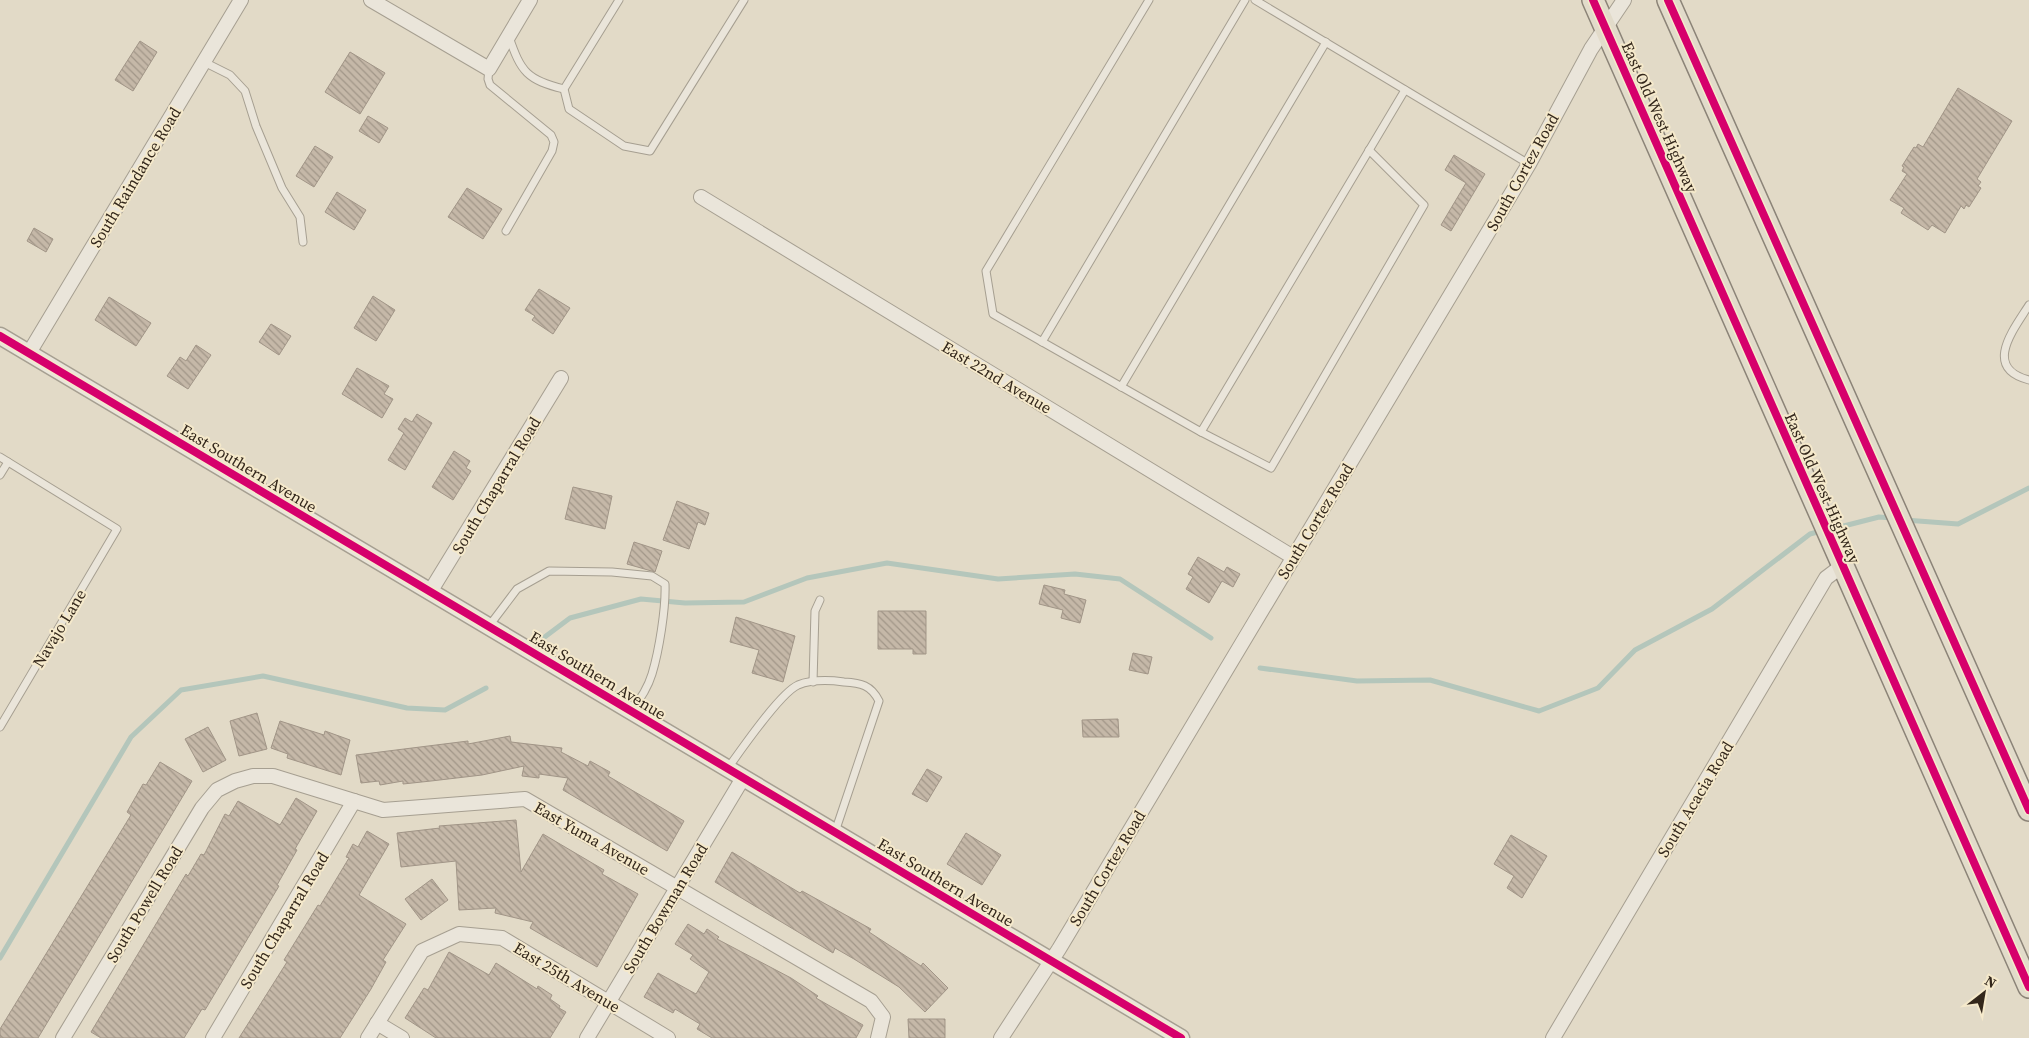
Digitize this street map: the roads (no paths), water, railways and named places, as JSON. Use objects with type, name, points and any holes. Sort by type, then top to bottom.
[{"type":"main road","name":"East Old West Highway","points":[[1593,0],[2029,986]]},
{"type":"main road","points":[[1668,0],[2029,810]]},
{"type":"street","name":"South Raindance Road","points":[[30,353],[241,0]]},
{"type":"street","points":[[371,0],[489,69],[530,0]]},
{"type":"street","name":"South Cortez Road","points":[[1001,1038],[1050,960],[1529,164],[1561,102],[1624,0]]},
{"type":"street","name":"East 22nd Avenue","points":[[701,198],[1293,557]]},
{"type":"street","name":"East Southern Avenue","points":[[0,336],[1181,1038]]},
{"type":"street","name":"South Chaparral Road","points":[[430,592],[561,378]]},
{"type":"street","name":"South Acacia Road","points":[[1553,1038],[1826,578],[1842,566]]},
{"type":"street","name":"East Yuma Avenue","points":[[235,781],[252,776],[273,776],[383,810],[525,799],[870,1001],[883,1017],[878,1038]]},
{"type":"street","name":"South Bowman Road","points":[[587,1038],[743,778]]},
{"type":"street","name":"South Powell Road","points":[[64,1038],[202,808],[218,790],[235,781]]},
{"type":"street","name":"South Chaparral Road","points":[[213,1038],[354,802]]},
{"type":"street","name":"East 25th Avenue","points":[[377,1023],[422,951],[459,934],[502,938],[668,1038]]},
{"type":"street","points":[[368,1038],[377,1023],[402,1038]]},
{"type":"lane","points":[[619,0],[564,89],[570,109],[624,146],[650,151],[744,0]]},
{"type":"lane","points":[[1149,0],[986,271],[993,314],[1201,432],[1270,468],[1424,205],[1369,150]]},
{"type":"lane","points":[[1042,342],[1245,0]]},
{"type":"lane","points":[[1256,0],[1529,164]]},
{"type":"lane","points":[[508,36],[519,66],[540,83],[564,89]]},
{"type":"lane","points":[[1121,387],[1326,42]]},
{"type":"lane","points":[[204,62],[230,76],[245,91],[256,126],[282,188],[300,217],[303,242]]},
{"type":"lane","points":[[489,69],[488,79],[490,85],[550,135],[554,142],[552,151],[506,231]]},
{"type":"lane","points":[[1201,432],[1405,90]]},
{"type":"lane","points":[[2029,305],[2007,342],[2004,355],[2006,366],[2019,376],[2029,380]]},
{"type":"lane","points":[[0,457],[8,462],[0,475]]},
{"type":"lane","name":"Navajo Lane","points":[[0,726],[117,529],[8,462]]},
{"type":"lane","points":[[489,626],[517,589],[549,571],[612,572],[652,576],[665,584],[665,598],[652,674],[643,694],[632,711]]},
{"type":"lane","points":[[813,682],[815,611],[820,600]]},
{"type":"lane","points":[[728,768],[765,718],[797,686],[823,680],[856,683],[873,690],[879,701],[835,832]]},
{"type":"waterway","points":[[1905,520],[1958,524],[2029,488]]},
{"type":"waterway","points":[[1832,529],[1879,517],[1892,518]]},
{"type":"waterway","points":[[1260,668],[1357,681],[1430,680],[1539,711],[1598,688],[1635,650],[1712,609],[1810,534],[1821,531]]},
{"type":"waterway","points":[[542,639],[570,618],[641,599],[685,603],[744,602],[807,578],[887,563],[998,579],[1075,574],[1120,579],[1211,638]]},
{"type":"waterway","points":[[0,958],[131,737],[181,690],[263,676],[407,708],[445,710],[486,688]]}]
